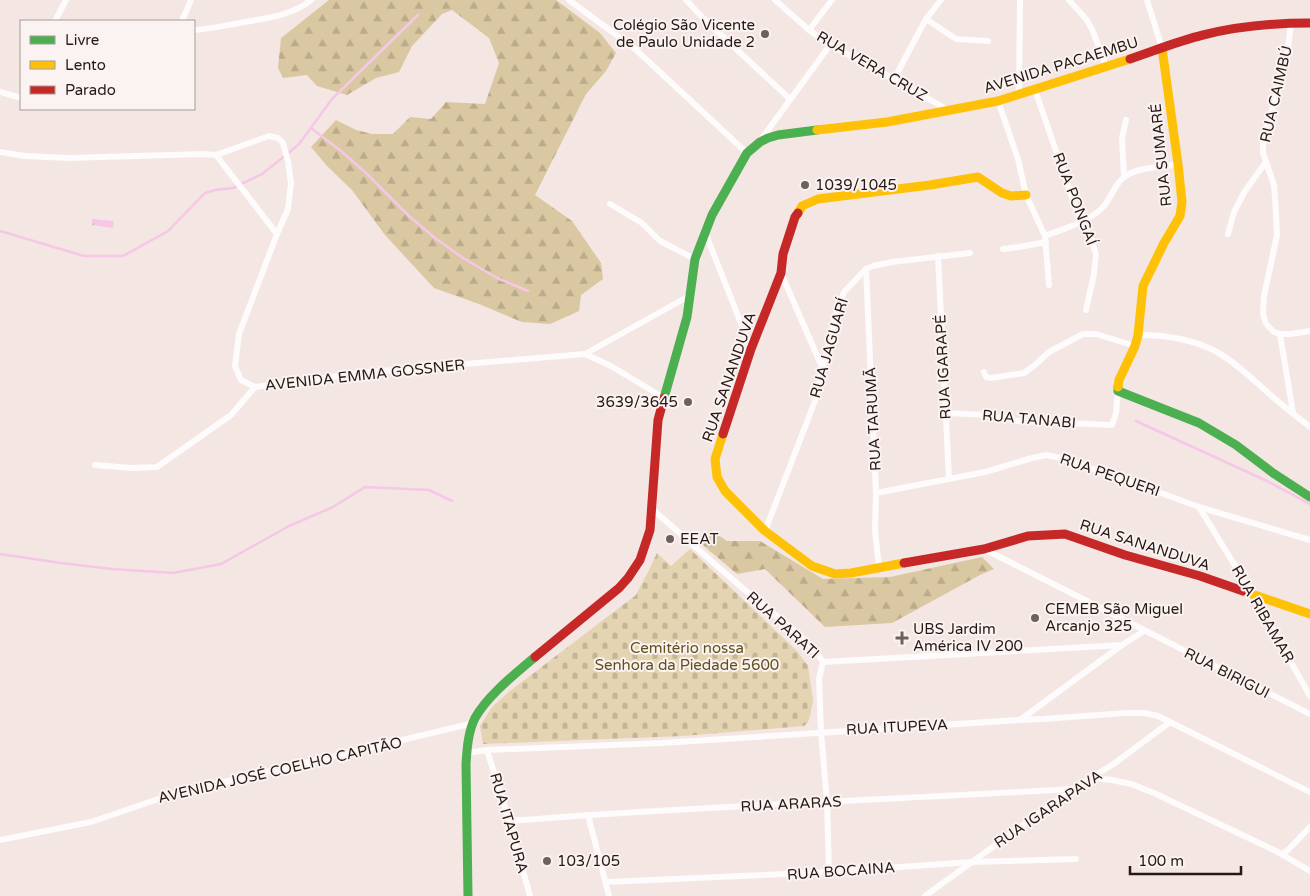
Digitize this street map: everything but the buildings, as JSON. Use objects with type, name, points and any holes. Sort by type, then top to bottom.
[{"type":"street","points":[[56,20],[66,0]]},
{"type":"street","points":[[182,20],[191,0]]},
{"type":"street","points":[[195,30],[210,29],[278,16],[305,5],[311,0]]},
{"type":"street","points":[[569,0],[634,48],[747,153]]},
{"type":"street","points":[[686,0],[790,100]]},
{"type":"street","points":[[810,30],[832,0]]},
{"type":"street","points":[[1019,94],[1020,0]]},
{"type":"street","points":[[1069,0],[1086,18],[1106,66]]},
{"type":"street","points":[[1147,0],[1162,48]]},
{"type":"street","name":"RUA VERA CRUZ","points":[[777,1],[830,45],[948,110]]},
{"type":"street","points":[[894,79],[926,19],[939,1]]},
{"type":"street","points":[[926,19],[956,39],[988,41]]},
{"type":"street","name":"RUA CAIMBÚ","points":[[1280,334],[1274,332],[1266,324],[1263,314],[1264,296],[1276,236],[1276,213],[1274,185],[1266,162],[1262,138],[1287,57],[1291,23]]},
{"type":"street","name":"AVENIDA PACAEMBU","points":[[760,142],[778,135],[887,122],[998,101],[1202,35],[1242,27],[1310,23]]},
{"type":"street","points":[[468,896],[466,753],[474,723],[484,706],[510,678],[619,588],[640,560],[650,530],[658,420],[687,317],[694,259],[716,207],[747,153],[760,142],[830,45]]},
{"type":"street","name":"RUA SUMARÉ","points":[[1112,425],[1116,413],[1119,380],[1135,346],[1138,335],[1143,286],[1164,243],[1180,216],[1182,202],[1162,48]]},
{"type":"street","name":"RUA PONGAÍ","points":[[1035,90],[1077,212],[1091,238],[1096,254],[1094,274],[1086,310]]},
{"type":"street","points":[[0,92],[20,98]]},
{"type":"street","points":[[998,101],[1018,159],[1026,195],[1045,239],[1049,285]]},
{"type":"street","points":[[1124,177],[1122,138],[1126,120]]},
{"type":"street","name":"AVENIDA EMMA GOSSNER","points":[[0,152],[25,156],[69,158],[216,155],[269,136],[278,138],[282,143],[288,161],[291,183],[288,209],[239,334],[235,366],[241,380],[255,387],[369,372],[585,354],[689,296]]},
{"type":"street","points":[[216,155],[277,234]]},
{"type":"street","points":[[1228,234],[1234,212],[1245,191],[1266,162]]},
{"type":"street","points":[[1003,249],[1019,247],[1045,239],[1082,222],[1101,209],[1114,188],[1124,177],[1136,171],[1178,164]]},
{"type":"street","name":"RUA SANANDUVA","points":[[1026,195],[1011,196],[1002,193],[978,177],[818,199],[802,206],[795,217],[782,254],[782,273],[751,349],[715,459],[717,477],[725,491],[765,531],[812,566],[835,574],[851,573],[984,549],[1028,536],[1065,534],[1125,555],[1200,576],[1310,614]]},
{"type":"street","points":[[610,204],[642,223],[660,241],[694,259]]},
{"type":"street","points":[[705,232],[751,349]]},
{"type":"street","points":[[866,269],[892,262],[970,254]]},
{"type":"street","name":"RUA IGARAPÉ","points":[[938,256],[948,479]]},
{"type":"street","name":"RUA JAGUARÍ","points":[[765,531],[815,401],[836,313],[844,292],[866,269]]},
{"type":"street","name":"RUA TARUMÃ","points":[[866,269],[876,493],[875,530],[879,568]]},
{"type":"street","points":[[782,273],[822,367]]},
{"type":"street","points":[[1293,413],[1280,334],[1310,331]]},
{"type":"street","points":[[984,372],[986,377],[991,378],[1024,373],[1049,352],[1083,334],[1096,334],[1135,346]]},
{"type":"street","points":[[1138,335],[1173,337],[1195,342],[1217,352],[1245,372],[1310,427]]},
{"type":"street","name":"AVENIDA EMMA GOSSNER","points":[[585,354],[611,366],[664,398]]},
{"type":"street","points":[[95,465],[158,468],[231,415],[255,387]]},
{"type":"street","points":[[1118,391],[1199,423],[1236,445],[1273,473],[1310,497]]},
{"type":"street","name":"RUA TANABI","points":[[946,413],[987,415],[1017,421],[1112,425]]},
{"type":"street","name":"RUA PEQUERI","points":[[876,493],[985,472],[1046,455],[1112,475],[1199,506],[1310,540]]},
{"type":"street","name":"RUA RIBAMAR","points":[[1199,506],[1253,595],[1310,696]]},
{"type":"street","name":"RUA PARATI","points":[[652,509],[804,640],[818,653],[823,662],[819,679],[827,802],[829,872]]},
{"type":"street","name":"RUA BIRIGUI","points":[[984,549],[1310,714]]},
{"type":"street","points":[[1020,720],[1144,631]]},
{"type":"street","points":[[823,662],[1122,645]]},
{"type":"street","name":"RUA ITUPEVA","points":[[466,753],[487,750],[662,743],[1126,712],[1158,716],[1310,792]]},
{"type":"street","name":"RUA IGARAPAVA","points":[[925,896],[1074,789],[1115,763],[1170,722]]},
{"type":"street","name":"AVENIDA JOSÉ COELHO CAPITÃO","points":[[0,840],[91,822],[172,794],[474,723]]},
{"type":"street","name":"RUA ITAPURA","points":[[487,750],[530,896]]},
{"type":"street","points":[[1092,778],[1131,784],[1154,793],[1281,854],[1310,871]]},
{"type":"street","name":"RUA ARARAS","points":[[509,821],[588,815],[1074,789]]},
{"type":"street","points":[[588,815],[609,896]]},
{"type":"street","points":[[1281,854],[1287,851],[1310,827]]},
{"type":"street","name":"RUA BOCAINA","points":[[606,882],[829,872],[971,862],[1076,859]]},
{"type":"green space","points":[[329,0],[556,0],[600,33],[616,53],[606,71],[586,94],[535,195],[572,221],[601,263],[603,279],[581,295],[579,311],[550,324],[522,322],[434,288],[385,235],[352,190],[327,166],[311,147],[336,120],[356,130],[372,134],[393,134],[410,117],[431,119],[446,102],[485,104],[499,63],[489,38],[452,10],[442,14],[412,46],[399,72],[376,78],[347,95],[317,86],[307,75],[283,78],[278,68],[281,38]]},
{"type":"green space","points":[[711,530],[727,541],[760,541],[823,579],[890,577],[982,557],[994,569],[892,623],[825,627],[765,569],[737,574],[705,547],[697,539]]},
{"type":"green space","name":"Cemitério nossa Senhora da Piedade 5600","points":[[690,549],[797,651],[808,666],[813,701],[808,722],[804,726],[683,736],[483,744],[480,726],[492,707],[510,691],[636,595],[657,553],[671,566]]},
{"type":"water","points":[[92,219],[114,221],[113,228],[92,225]]},
{"type":"waterway","points":[[0,231],[84,256],[123,256],[168,231],[205,193],[233,188],[262,174],[286,155],[299,144],[332,99],[418,15]]},
{"type":"waterway","points":[[311,128],[366,173],[409,216],[435,238],[463,258],[497,278],[528,291]]},
{"type":"waterway","points":[[1136,421],[1267,481],[1310,504]]},
{"type":"waterway","points":[[0,554],[112,569],[173,573],[221,564],[289,526],[333,507],[365,487],[429,490],[452,501]]},
{"type":"traffic: fast","points":[[664,398],[687,317],[695,259],[712,215],[747,153],[768,138],[817,130]]},
{"type":"traffic: fast","points":[[1118,387],[1118,391],[1199,423],[1236,445],[1273,473],[1310,497]]},
{"type":"traffic: fast","points":[[468,896],[466,764],[471,729],[480,709],[487,701],[502,685],[535,657]]},
{"type":"traffic: slow","points":[[1118,387],[1119,380],[1135,346],[1138,335],[1143,286],[1164,243],[1180,216],[1182,202],[1162,48]]},
{"type":"traffic: slow","points":[[817,130],[887,122],[998,101],[1130,59]]},
{"type":"traffic: slow","points":[[798,213],[802,206],[818,199],[978,177],[1002,193],[1011,196],[1026,195]]},
{"type":"traffic: slow","points":[[723,434],[715,459],[717,477],[725,491],[765,531],[812,566],[835,574],[851,573],[904,563]]},
{"type":"traffic: slow","points":[[1243,591],[1310,614]]},
{"type":"traffic: jam","points":[[1130,59],[1184,40],[1229,29],[1310,23]]},
{"type":"traffic: jam","points":[[723,434],[751,349],[781,273],[783,254],[798,213]]},
{"type":"traffic: jam","points":[[535,657],[619,588],[640,560],[650,530],[658,420],[664,398]]},
{"type":"traffic: jam","points":[[904,563],[984,549],[1028,536],[1065,534],[1125,555],[1200,576],[1243,591]]},
{"type":"place","name":"Colégio São Vicente de Paulo Unidade 2","points":[[765,34]]},
{"type":"place","name":"1039/1045","points":[[805,185]]},
{"type":"place","name":"3639/3645","points":[[688,402]]},
{"type":"place","name":"EEAT","points":[[670,539]]},
{"type":"place","name":"CEMEB São Miguel Arcanjo 325","points":[[1035,618]]},
{"type":"place","name":"UBS Jardim América IV 200","points":[[902,638]]},
{"type":"place","name":"103/105","points":[[547,861]]}]
